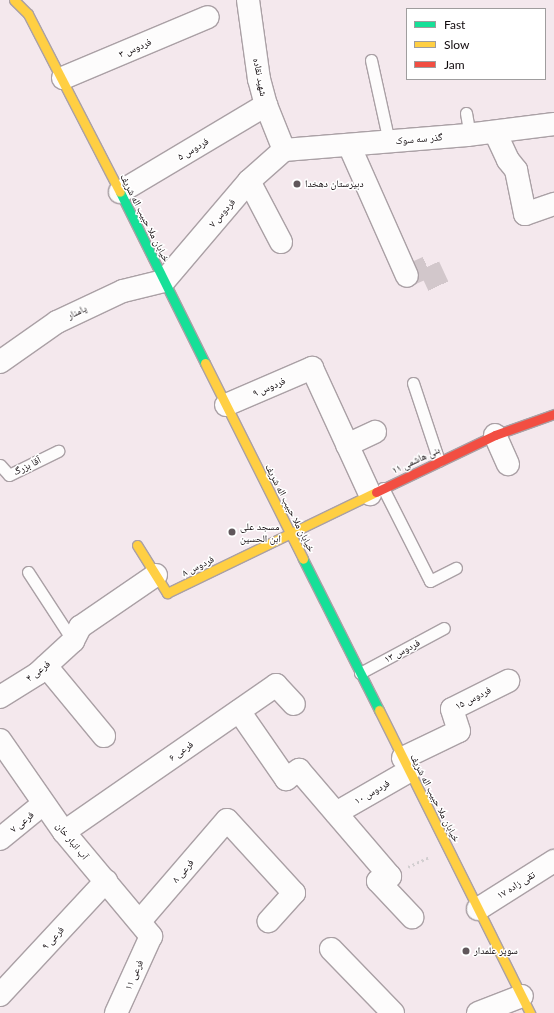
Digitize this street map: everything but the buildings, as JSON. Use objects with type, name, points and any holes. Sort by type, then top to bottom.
[{"type":"main road","name":"خیابان ملا حبیب اله شریف","points":[[14,0],[28,14],[63,78],[526,1004]]},
{"type":"main road","name":"خیابان ملا حبیب اله شریف","points":[[27,0],[28,14]]},
{"type":"main road","name":"بنی هاشمی ۱۱","points":[[290,533],[495,435],[554,414]]},
{"type":"main road","name":"فردوس ۸","points":[[136,545],[167,593],[290,533]]},
{"type":"street","name":"شهید نقاده","points":[[248,0],[259,79],[266,106],[284,150]]},
{"type":"street","name":"فردوس ۳","points":[[63,78],[208,17]]},
{"type":"street","name":"فردوس ۵","points":[[120,192],[266,106]]},
{"type":"street","name":"گذر سه سوک","points":[[284,150],[470,135],[554,124]]},
{"type":"street","points":[[494,132],[508,160],[516,170],[525,214],[554,204]]},
{"type":"street","points":[[349,145],[407,276]]},
{"type":"street","name":"فردوس ۷","points":[[164,281],[250,181],[284,150]]},
{"type":"street","points":[[250,181],[281,242]]},
{"type":"street","name":"پامنار","points":[[2,357],[57,322],[123,291],[164,281]]},
{"type":"street","name":"فردوس ۹","points":[[226,405],[312,368],[347,445]]},
{"type":"street","points":[[376,432],[347,445],[376,491]]},
{"type":"street","points":[[495,435],[508,464]]},
{"type":"street","name":"فرعی ۴","points":[[0,697],[46,666],[73,641],[80,627],[156,575]]},
{"type":"street","points":[[46,666],[104,736]]},
{"type":"street","name":"فردوس ۱۵","points":[[406,765],[459,731],[452,709],[508,681]]},
{"type":"street","name":"فرعی ۶","points":[[64,832],[276,685],[294,704]]},
{"type":"street","points":[[239,711],[286,779],[298,770],[390,876],[378,881],[412,918]]},
{"type":"street","name":"آب انبار خان","points":[[0,740],[43,804],[64,832],[145,929]]},
{"type":"street","name":"فردوس ۱۰","points":[[336,813],[406,765]]},
{"type":"street","name":"فرعی ۷","points":[[0,839],[43,804]]},
{"type":"street","name":"فرعی ۸","points":[[145,929],[227,820],[294,893],[269,921]]},
{"type":"street","name":"تقی زاده ۱۷","points":[[478,909],[554,861]]},
{"type":"street","name":"فرعی ۹","points":[[0,995],[106,881]]},
{"type":"street","name":"فرعی ۱۱","points":[[116,1013],[145,929]]},
{"type":"street","points":[[331,949],[393,1013]]},
{"type":"street","points":[[478,1013],[526,1004]]},
{"type":"lane","points":[[371,60],[389,142]]},
{"type":"lane","points":[[466,113],[470,135]]},
{"type":"lane","points":[[413,383],[439,461]]},
{"type":"lane","name":"آقا بزرگ","points":[[0,465],[9,475],[58,451]]},
{"type":"lane","points":[[376,491],[430,581],[456,568]]},
{"type":"lane","points":[[28,572],[73,641]]},
{"type":"lane","name":"فردوس ۱۳","points":[[360,673],[444,628]]},
{"type":"path","points":[[390,876],[448,848]]},
{"type":"tunnel","points":[[407,276],[429,266],[440,290]]},
{"type":"traffic: fast","points":[[120,192],[205,363]]},
{"type":"traffic: fast","points":[[303,559],[379,710]]},
{"type":"traffic: slow","points":[[14,0],[28,14],[120,192]]},
{"type":"traffic: slow","points":[[205,363],[303,559]]},
{"type":"traffic: slow","points":[[137,545],[167,593],[376,492]]},
{"type":"traffic: slow","points":[[379,710],[530,1013]]},
{"type":"traffic: jam","points":[[376,492],[495,435],[554,414]]},
{"type":"place","name":"دبیرستان دهخدا","points":[[297,184]]},
{"type":"place","name":"مسجد علی ابن الحسین","points":[[232,532]]},
{"type":"place","name":"سوپر علمدار","points":[[466,951]]}]
